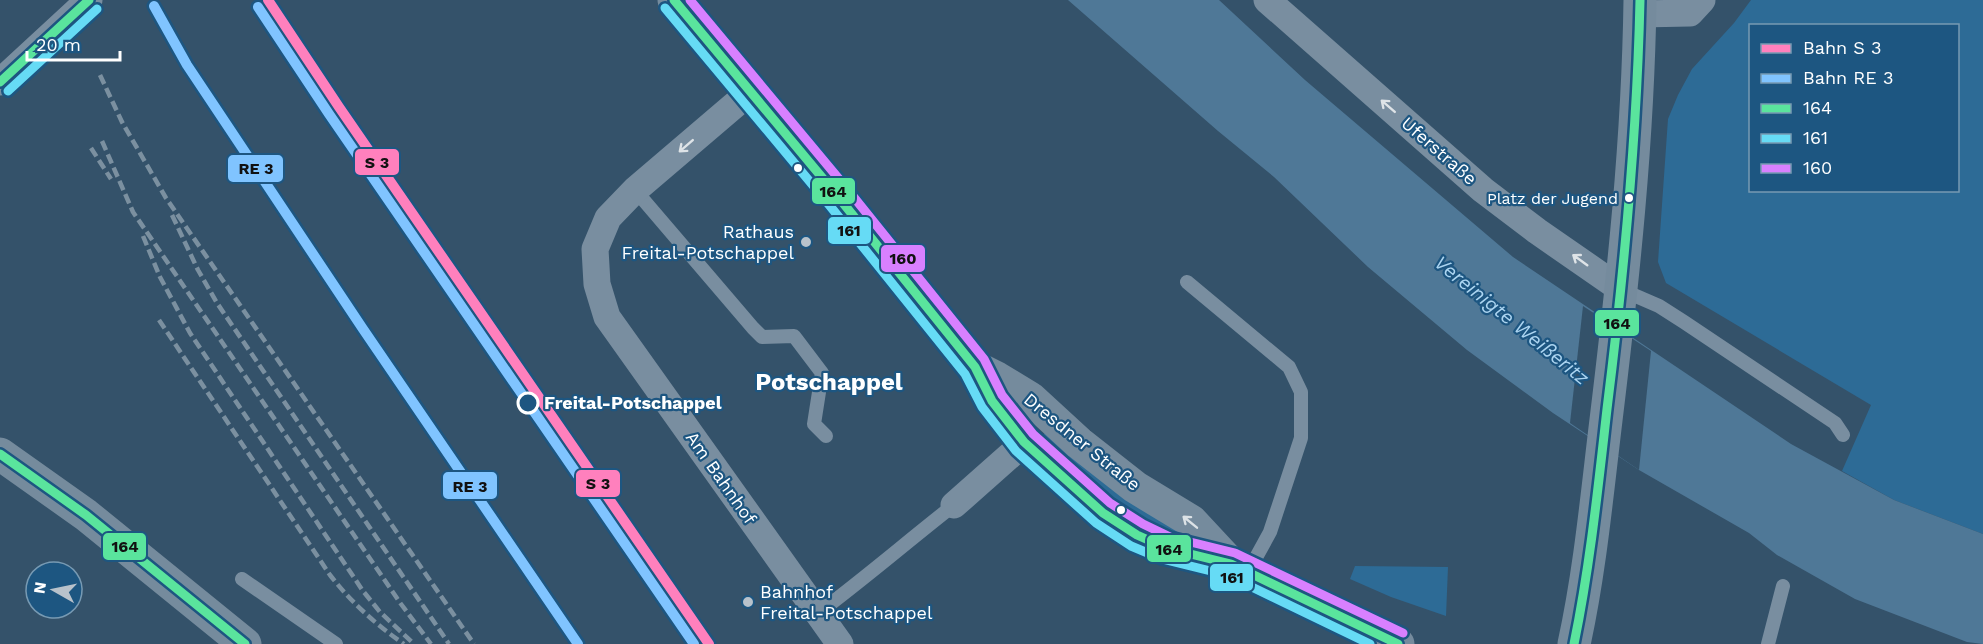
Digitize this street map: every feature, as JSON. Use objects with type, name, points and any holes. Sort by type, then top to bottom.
[{"type":"street","points":[[0,82],[89,0]]},
{"type":"street","name":"Dresdner Straße","points":[[674,0],[751,91],[975,368],[992,401],[1024,442],[1103,513],[1137,535],[1166,548],[1239,568],[1398,644]]},
{"type":"street","name":"Uferstraße","points":[[1267,0],[1483,190],[1622,290]]},
{"type":"street","points":[[1574,644],[1581,606],[1622,290],[1634,150],[1640,7],[1690,13],[1702,0]]},
{"type":"street","name":"Am Bahnhof","points":[[751,91],[641,185],[608,218],[596,249],[597,284],[607,317],[840,644]]},
{"type":"street","points":[[954,505],[1015,451]]},
{"type":"street","points":[[0,454],[86,515],[245,644]]},
{"type":"lane","points":[[641,185],[762,338],[794,336],[822,373],[814,424],[826,436]]},
{"type":"lane","points":[[1186,282],[1289,367],[1300,392],[1301,438],[1270,532],[1239,568]]},
{"type":"lane","points":[[1622,290],[1659,306],[1684,322],[1835,423],[1843,435]]},
{"type":"lane","points":[[817,614],[872,573],[954,505]]},
{"type":"lane","points":[[242,579],[336,644]]},
{"type":"lane","points":[[1768,644],[1783,586]]},
{"type":"shaded area","points":[[1751,0],[1983,0],[1983,534],[1894,500],[1842,471],[1871,405],[1666,283],[1658,262],[1668,119],[1692,69],[1734,23]]},
{"type":"shaded area","points":[[1047,431],[1180,533],[1178,538],[1138,527],[1037,442]]},
{"type":"shaded area","points":[[1355,566],[1448,567],[1446,616],[1391,597],[1350,579]]},
{"type":"water","name":"Vereinigte Weißeritz","points":[[1068,0],[1219,0],[1305,80],[1513,257],[1791,444],[1894,500],[1983,534],[1983,644],[1967,642],[1855,599],[1777,555],[1749,533],[1639,470],[1553,413],[1467,350],[1368,267],[1274,177]]},
{"type":"pier","points":[[1583,306],[1651,351],[1639,470],[1570,423]]},
{"type":"railway","points":[[100,75],[122,122],[166,198],[474,644]]},
{"type":"railway","points":[[102,141],[133,212],[401,604],[431,644]]},
{"type":"railway","points":[[91,148],[111,179]]},
{"type":"railway","points":[[172,215],[198,270],[217,303],[449,644]]},
{"type":"railway","points":[[143,236],[160,277],[190,333],[363,591],[380,612],[414,644]]},
{"type":"railway","points":[[159,320],[330,575],[364,612],[404,644]]},
{"type":"transit line","name":"164","points":[[0,82],[89,0]]},
{"type":"transit line","points":[[268,0],[339,107],[709,644]]},
{"type":"transit line","name":"164","points":[[674,0],[835,193],[975,367],[992,401],[1024,442],[1103,513],[1137,535],[1166,548],[1231,564],[1398,644]]},
{"type":"transit line","name":"160","points":[[690,0],[844,185],[984,359],[1002,395],[1033,434],[1110,503],[1143,524],[1170,537],[1235,553],[1403,633]]},
{"type":"transit line","name":"164","points":[[1574,644],[1593,527],[1619,307],[1633,154],[1640,0]]},
{"type":"transit line","points":[[154,6],[187,65],[363,329],[578,644]]},
{"type":"transit line","points":[[258,7],[329,114],[694,644]]},
{"type":"transit line","name":"161","points":[[665,8],[826,201],[965,374],[982,407],[1016,451],[1096,523],[1131,546],[1162,559],[1227,575],[1370,644]]},
{"type":"transit line","name":"161","points":[[8,91],[97,9]]},
{"type":"transit line","name":"164","points":[[0,454],[86,515],[245,644]]},
{"type":"place","name":"Platz der Jugend","points":[[1629,198]]},
{"type":"place","name":"Rathaus Freital-Potschappel","points":[[806,242]]},
{"type":"place","name":"Freital-Potschappel","points":[[528,403]]},
{"type":"place","name":"Bahnhof Freital-Potschappel","points":[[748,602]]},
{"type":"district","name":"Potschappel","points":[[829,382]]}]
